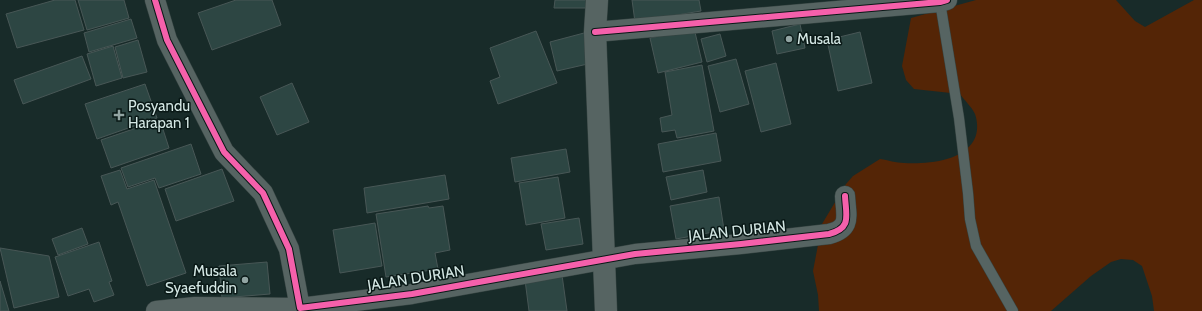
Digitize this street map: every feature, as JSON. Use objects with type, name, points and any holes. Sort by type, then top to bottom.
[{"type":"main road","points":[[597,0],[595,32],[606,311]]},
{"type":"street","points":[[155,0],[167,40],[224,152],[263,193],[289,249],[300,308]]},
{"type":"street","points":[[595,32],[944,1]]},
{"type":"street","name":"JALAN DURIAN","points":[[156,311],[195,307],[300,308],[413,302],[635,254],[829,234],[842,230],[846,225],[845,196]]},
{"type":"lane","points":[[944,1],[970,219],[976,246],[1013,311]]},
{"type":"shaded area","points":[[976,0],[1116,0],[1135,21],[1145,27],[1194,0],[1202,0],[1202,311],[1154,311],[1152,296],[1142,266],[1133,260],[1121,259],[1111,262],[1091,276],[1051,311],[819,311],[818,295],[813,271],[822,224],[846,184],[853,176],[880,159],[898,163],[923,163],[943,160],[961,153],[974,140],[977,131],[976,117],[972,109],[960,94],[914,89],[906,80],[902,66],[911,18]]},
{"type":"building","points":[[55,0],[75,0],[84,30],[17,48],[6,14]]},
{"type":"building","points":[[78,0],[124,0],[129,18],[87,30]]},
{"type":"building","points":[[236,0],[272,0],[281,25],[212,50],[198,13]]},
{"type":"building","points":[[555,0],[587,0],[587,8],[554,8]]},
{"type":"building","points":[[632,0],[699,0],[701,11],[635,22]]},
{"type":"building","points":[[131,19],[137,38],[89,52],[84,33]]},
{"type":"building","name":"Musala","points":[[800,24],[805,48],[777,54],[772,31]]},
{"type":"building","points":[[694,28],[702,62],[658,73],[650,38]]},
{"type":"building","points":[[536,31],[557,83],[498,104],[490,81],[500,77],[490,48]]},
{"type":"building","points":[[860,32],[872,83],[838,91],[827,40]]},
{"type":"building","points":[[584,33],[592,63],[557,71],[550,42]]},
{"type":"building","points":[[720,34],[726,56],[707,62],[701,39]]},
{"type":"building","points":[[138,40],[147,72],[123,78],[115,47]]},
{"type":"building","points":[[113,46],[122,78],[96,86],[87,54]]},
{"type":"building","points":[[82,56],[91,79],[23,104],[14,80]]},
{"type":"building","points":[[736,59],[749,104],[720,112],[708,66]]},
{"type":"building","points":[[776,63],[791,124],[761,132],[745,71]]},
{"type":"building","points":[[702,65],[714,131],[677,138],[675,130],[662,132],[660,118],[672,115],[665,72]]},
{"type":"building","points":[[292,83],[309,122],[277,135],[260,97]]},
{"type":"building","points":[[145,84],[157,118],[97,139],[85,104]]},
{"type":"building","points":[[160,120],[169,148],[111,168],[101,140]]},
{"type":"building","points":[[716,133],[721,161],[663,172],[658,144]]},
{"type":"building","points":[[191,144],[201,174],[159,188],[155,178],[128,187],[121,168]]},
{"type":"building","points":[[566,149],[570,172],[515,182],[511,158]]},
{"type":"building","points":[[222,169],[234,201],[176,221],[165,189]]},
{"type":"building","points":[[120,170],[127,189],[154,180],[186,273],[147,286],[118,202],[111,205],[101,176]]},
{"type":"building","points":[[703,170],[707,192],[671,200],[666,177]]},
{"type":"building","points":[[445,175],[449,199],[367,213],[364,188]]},
{"type":"building","points":[[558,177],[565,218],[526,225],[519,183]]},
{"type":"building","points":[[719,197],[724,230],[676,239],[670,206]]},
{"type":"building","points":[[428,206],[429,208],[443,206],[450,250],[435,253],[438,269],[386,277],[376,214]]},
{"type":"building","points":[[579,218],[583,244],[546,250],[541,224]]},
{"type":"building","points":[[375,223],[382,266],[340,273],[333,230]]},
{"type":"building","points":[[82,228],[88,244],[58,255],[52,239]]},
{"type":"building","points":[[99,242],[112,281],[109,282],[114,295],[94,302],[89,289],[68,296],[55,257]]},
{"type":"building","points":[[0,248],[49,256],[59,297],[14,308]]},
{"type":"building","name":"Musala Syaefuddin","points":[[267,262],[270,294],[222,298],[219,266]]},
{"type":"building","points":[[562,275],[567,311],[529,311],[525,280]]},
{"type":"building","points":[[0,281],[9,311],[0,311]]},
{"type":"cycle path","points":[[155,0],[167,40],[224,152],[263,193],[289,249],[300,308],[412,294],[635,254],[829,234],[844,225],[846,220],[845,196]]},
{"type":"cycle path","points":[[595,32],[940,2],[947,0]]},
{"type":"place","name":"Musala","points":[[789,39]]},
{"type":"place","name":"Posyandu Harapan 1","points":[[119,115]]},
{"type":"place","name":"Musala Syaefuddin","points":[[245,280]]}]
